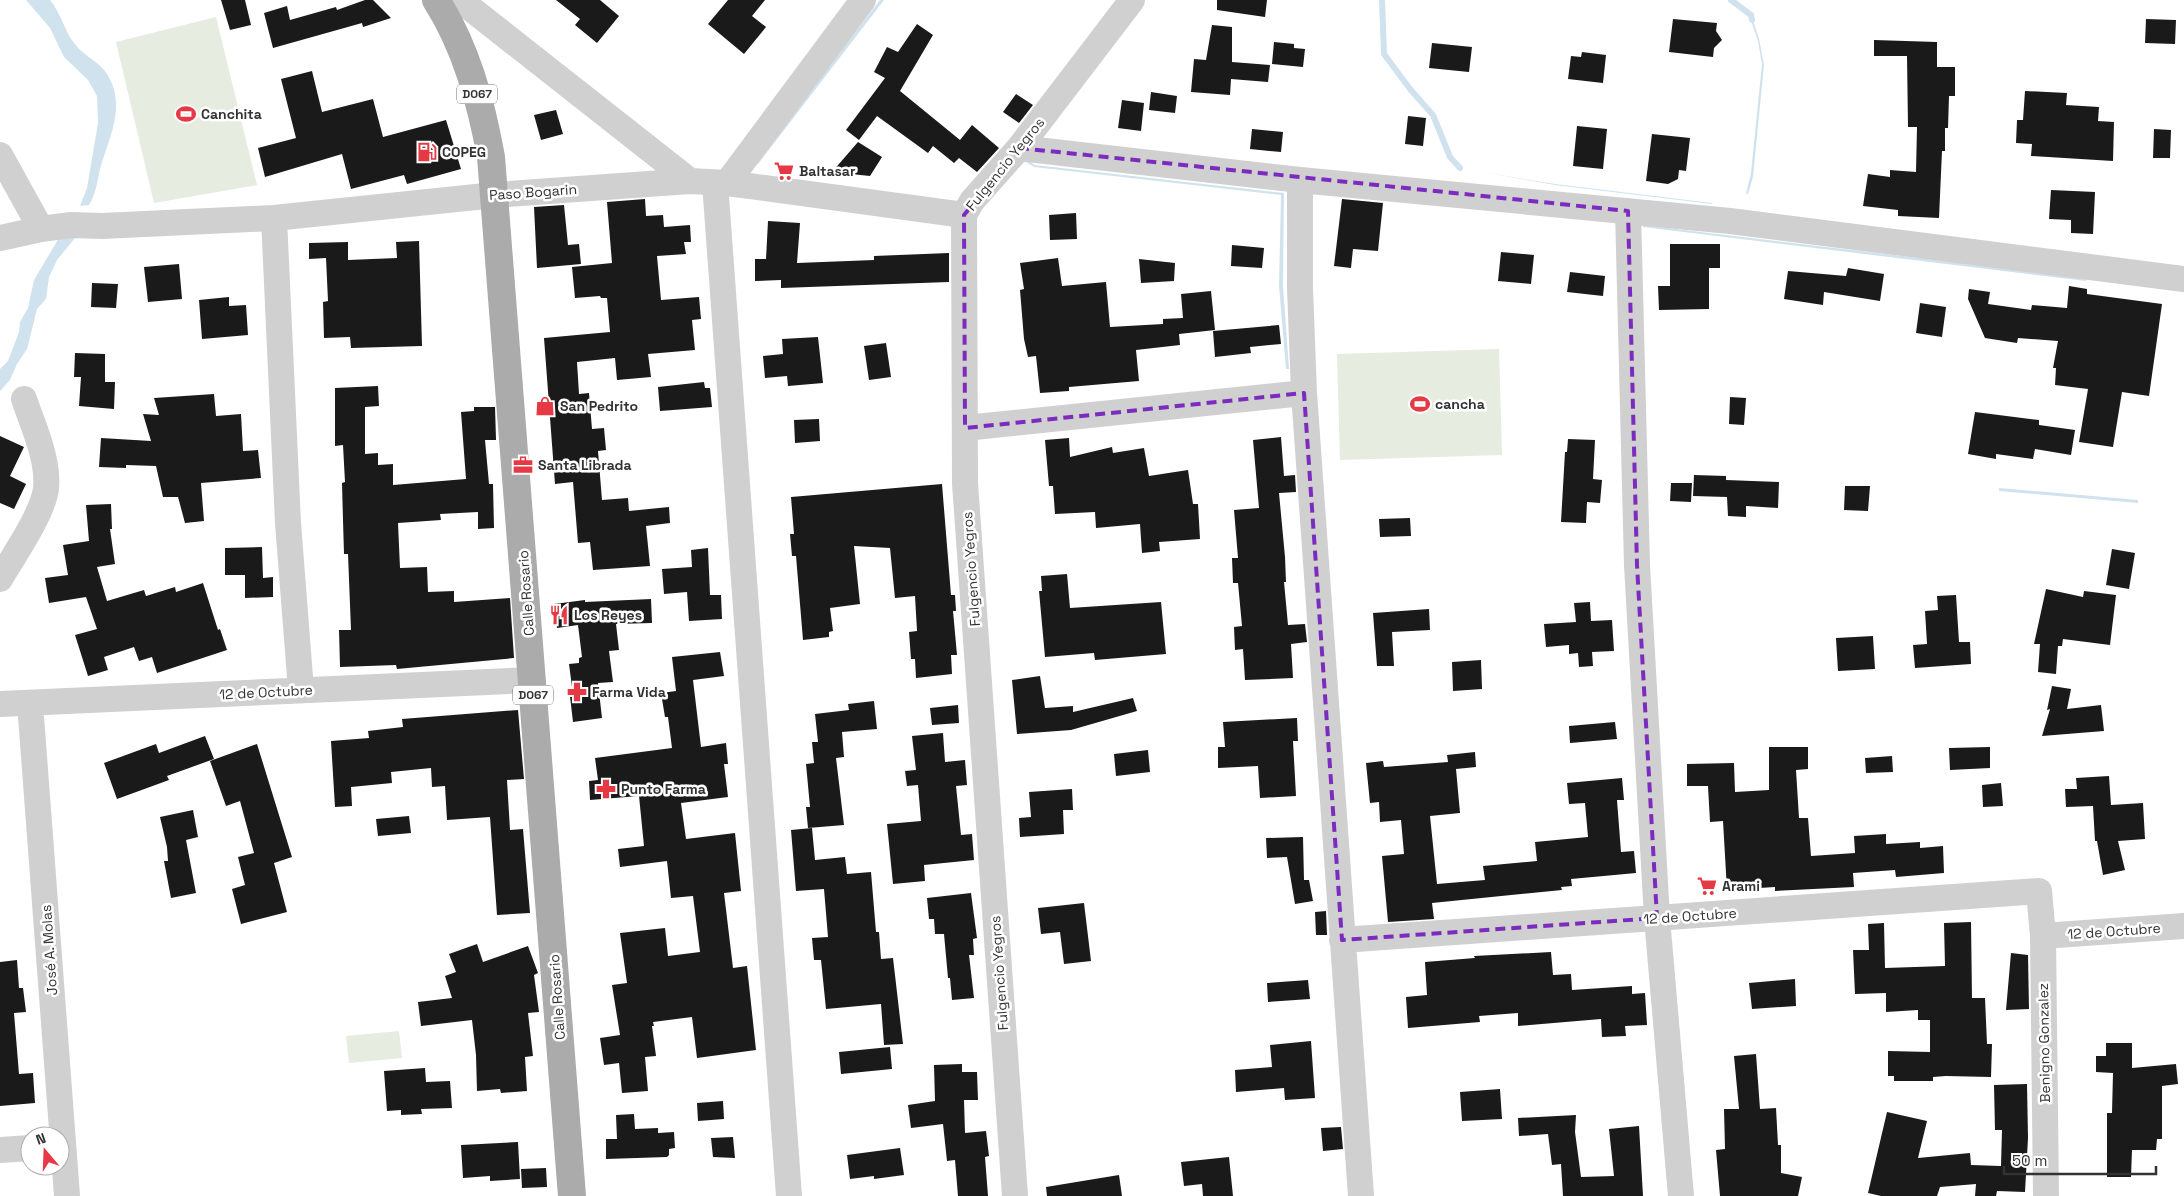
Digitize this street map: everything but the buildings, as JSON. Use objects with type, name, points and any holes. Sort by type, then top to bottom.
[{"type":"main road","name":"Calle Rosario","points":[[436,0],[461,50],[482,112],[491,157],[572,1196]]},
{"type":"street","points":[[460,0],[711,182]]},
{"type":"street","points":[[789,1196],[711,182],[863,0]]},
{"type":"street","name":"Fulgencio Yegros","points":[[1015,1196],[965,483],[964,215],[972,201],[1019,148],[1132,0]]},
{"type":"street","points":[[1019,148],[1300,180],[1730,221],[2184,279]]},
{"type":"street","points":[[0,155],[42,229],[0,238]]},
{"type":"street","points":[[1300,180],[1300,288],[1304,393],[1361,1196]]},
{"type":"street","name":"Paso Bogarin","points":[[42,229],[71,225],[102,226],[274,218],[495,195],[711,182],[964,215]]},
{"type":"street","points":[[1628,212],[1637,565],[1657,918],[1681,1196]]},
{"type":"street","points":[[274,218],[288,523],[302,690]]},
{"type":"street","points":[[965,428],[1304,393]]},
{"type":"street","points":[[0,579],[41,506],[46,489],[42,455],[24,399]]},
{"type":"street","name":"12 de Octubre","points":[[0,704],[532,680]]},
{"type":"street","name":"José A. Molas","points":[[30,703],[61,1126]]},
{"type":"street","name":"12 de Octubre","points":[[1342,940],[2039,891]]},
{"type":"street","name":"Benigno Gonzalez","points":[[2039,891],[2043,936],[2046,1196]]},
{"type":"street","name":"12 de Octubre","points":[[2043,936],[2184,926]]},
{"type":"street","points":[[0,1150],[20,1149]]},
{"type":"street","name":"José A. Molas","points":[[65,1176],[67,1196]]},
{"type":"highlighted area","points":[[1019,148],[1628,211],[1637,565],[1657,918],[1342,940],[1304,393],[965,428],[964,215]]},
{"type":"shaded area","name":"Canchita","points":[[216,17],[257,185],[154,203],[116,42]]},
{"type":"shaded area","name":"cancha","points":[[1499,349],[1502,455],[1340,460],[1337,354]]},
{"type":"shaded area","points":[[399,1031],[402,1058],[349,1063],[346,1036]]},
{"type":"water","points":[[26,0],[50,0],[74,43],[104,69],[113,86],[116,98],[114,121],[95,192],[89,205],[80,206],[87,188],[98,123],[97,96],[88,80],[64,57],[50,28]]},
{"type":"water","points":[[880,0],[884,0],[758,164],[755,163]]},
{"type":"water","points":[[1750,11],[1759,39],[1764,65],[1753,177],[1748,194],[1746,194],[1751,173],[1762,64],[1758,41],[1749,15]]},
{"type":"water","points":[[1022,157],[1035,165],[1284,193],[1283,286],[1289,369],[1286,369],[1279,286],[1281,195],[1034,167],[1021,159]]},
{"type":"water","points":[[1482,172],[1555,184],[1712,204],[1555,185]]},
{"type":"water","points":[[1643,225],[2086,278],[2086,281],[1643,227]]},
{"type":"water","points":[[59,238],[75,238],[57,260],[49,277],[46,299],[37,309],[27,349],[17,364],[10,380],[0,391],[0,369],[8,361],[19,332],[20,322],[28,308],[34,280]]},
{"type":"water","points":[[1999,488],[2138,500],[2138,503],[1999,491]]},
{"type":"waterway","points":[[1382,0],[1384,54],[1410,89],[1433,115],[1450,157],[1460,168]]},
{"type":"waterway","points":[[1731,0],[1751,15],[1752,20]]},
{"type":"place","name":"Canchita","points":[[186,114]]},
{"type":"place","name":"COPEG","points":[[427,152]]},
{"type":"place","name":"Baltasar","points":[[784,171]]},
{"type":"place","name":"cancha","points":[[1420,404]]},
{"type":"place","name":"San Pedrito","points":[[545,406]]},
{"type":"place","name":"Santa Librada","points":[[523,465]]},
{"type":"place","name":"Los Reyes","points":[[559,615]]},
{"type":"place","name":"Farma Vida","points":[[577,692]]},
{"type":"place","name":"Punto Farma","points":[[606,789]]},
{"type":"place","name":"Arami","points":[[1707,886]]}]
